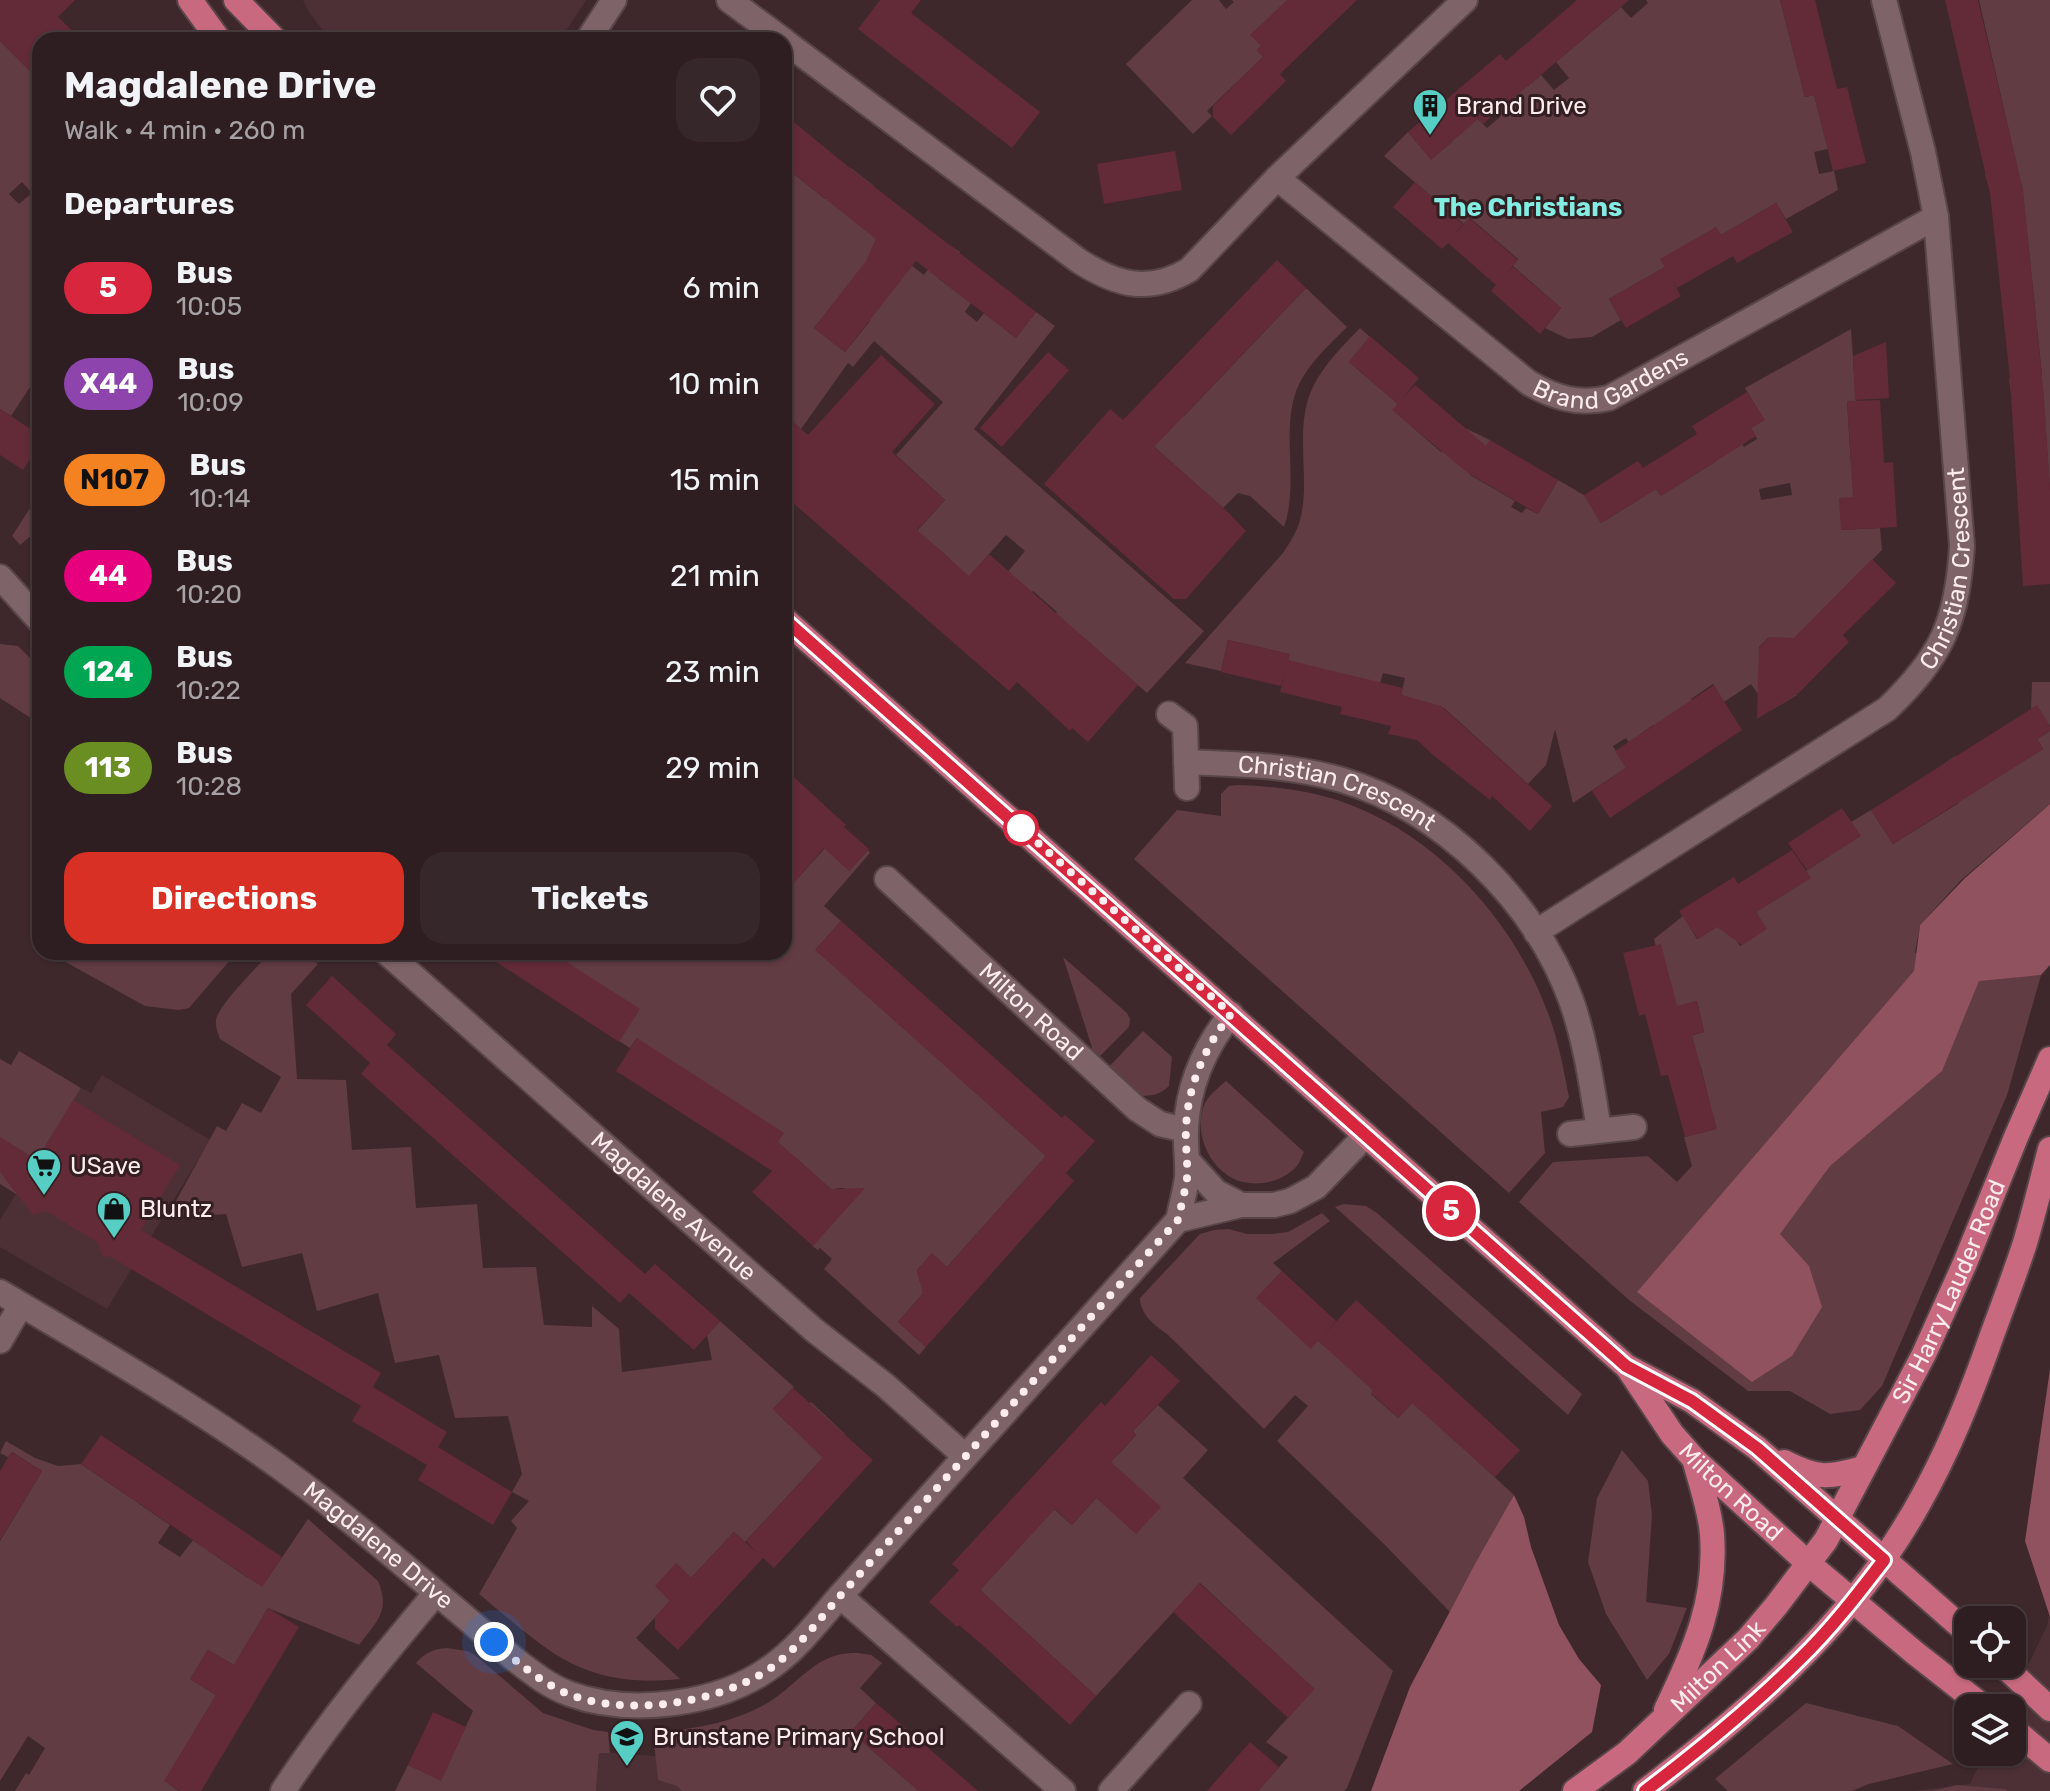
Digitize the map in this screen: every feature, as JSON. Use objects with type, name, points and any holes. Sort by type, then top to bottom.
[{"type":"main road","points":[[190,0],[213,32]]},
{"type":"main road","points":[[236,0],[267,32]]},
{"type":"main road","name":"Milton Road","points":[[792,626],[1626,1366],[1692,1401],[1757,1448],[1954,1621]]},
{"type":"main road","name":"Sir Harry Lauder Road","points":[[1838,1519],[1924,1354],[2050,1059]]},
{"type":"main road","name":"Sir Harry Lauder Road","points":[[1884,1560],[1937,1470],[1967,1406],[2025,1243],[2050,1149]]},
{"type":"main road","name":"Milton Road","points":[[1626,1366],[1672,1434],[1695,1460],[1809,1564],[1966,1694]]},
{"type":"main road","points":[[1757,1448],[1807,1474],[1837,1476],[1863,1468]]},
{"type":"main road","points":[[1659,1723],[1688,1664],[1712,1587],[1711,1531],[1695,1460]]},
{"type":"main road","name":"Milton Link","points":[[1575,1791],[1627,1753],[1748,1639],[1809,1564],[1838,1519]]},
{"type":"main road","name":"Milton Link","points":[[1645,1791],[1718,1734],[1802,1658],[1884,1560]]},
{"type":"main road","points":[[2017,1678],[2044,1703]]},
{"type":"main road","points":[[2026,1740],[2050,1760]]},
{"type":"street","points":[[593,32],[614,0]]},
{"type":"street","points":[[729,0],[773,32]]},
{"type":"street","points":[[792,46],[1079,261],[1097,273],[1134,285],[1174,278],[1189,270],[1277,178],[1465,0]]},
{"type":"street","name":"Christian Crescent","points":[[1536,932],[1887,709],[1910,686],[1936,651],[1949,622],[1955,602],[1962,546],[1936,217],[1923,152],[1884,0]]},
{"type":"street","name":"Brand Gardens","points":[[1277,178],[1529,383],[1544,392],[1588,402],[1609,398],[1936,217]]},
{"type":"street","points":[[1,581],[32,613]]},
{"type":"street","points":[[1169,714],[1185,726],[1187,788]]},
{"type":"street","name":"Christian Crescent","points":[[1186,762],[1236,763],[1303,771],[1344,781],[1387,798],[1442,833],[1483,866],[1495,877],[1536,932],[1570,998],[1586,1057],[1599,1130]]},
{"type":"street","name":"Milton Road","points":[[887,879],[1137,1109],[1160,1124],[1186,1130]]},
{"type":"street","name":"Magdalene Avenue","points":[[395,960],[814,1330],[886,1386],[965,1456]]},
{"type":"street","name":"Magdalene Drive","points":[[0,1292],[141,1375],[249,1446],[332,1506],[542,1681],[571,1695],[603,1702],[655,1706],[683,1702],[756,1677],[783,1658],[1178,1220],[1187,1180],[1186,1130],[1190,1095],[1201,1061],[1231,1014]]},
{"type":"street","points":[[1570,1134],[1634,1127]]},
{"type":"street","points":[[1178,1220],[1241,1205],[1274,1205],[1290,1201],[1312,1191],[1366,1135]]},
{"type":"street","points":[[1188,1161],[1216,1192],[1241,1205]]},
{"type":"street","points":[[0,1341],[21,1305]]},
{"type":"street","points":[[283,1791],[327,1727],[436,1593]]},
{"type":"street","points":[[840,1596],[1063,1791]]},
{"type":"street","points":[[1111,1791],[1189,1704]]},
{"type":"shaded area","points":[[303,0],[586,0],[565,32],[324,32]]},
{"type":"shaded area","points":[[1192,0],[1219,0],[1226,9],[1234,2],[1232,0],[1309,0],[1257,50],[1263,57],[1207,111],[1212,116],[1193,134],[1126,64]]},
{"type":"shaded area","points":[[1646,0],[1780,0],[1805,97],[1814,95],[1828,149],[1814,152],[1819,174],[1834,171],[1838,190],[1786,219],[1776,203],[1721,235],[1716,227],[1665,267],[1609,299],[1621,320],[1592,337],[1568,339],[1545,328],[1561,308],[1513,266],[1518,259],[1470,218],[1464,224],[1384,156],[1408,132],[1431,159],[1452,142],[1430,114],[1440,106],[1477,118],[1487,128],[1500,117],[1491,106],[1521,80],[1528,86],[1541,75],[1554,90],[1569,78],[1556,62],[1621,7],[1631,18],[1648,3]]},
{"type":"shaded area","points":[[1979,0],[2050,0],[2050,490],[2043,392],[2011,394],[2009,379],[2042,375],[2022,184],[1989,187],[1985,174],[2017,166]]},
{"type":"shaded area","points":[[0,41],[32,73],[32,193],[32,384],[11,416],[0,409]],"holes":[[[22,182],[32,193],[19,204],[9,194]]]},
{"type":"shaded area","points":[[851,168],[874,186],[850,218],[924,275],[948,244],[960,252],[939,279],[971,303],[965,312],[977,322],[984,313],[1016,338],[1036,312],[1055,326],[974,429],[1204,631],[1147,693],[1084,638],[1045,625],[1057,612],[1033,591],[1022,603],[1006,574],[1025,551],[1006,535],[966,580],[950,559],[929,541],[877,575],[945,500],[896,455],[943,402],[874,341],[853,367],[848,363],[801,429],[792,421],[794,174],[825,199]],"holes":[[[839,297],[870,321],[845,352],[814,328]]]},
{"type":"shaded area","points":[[1306,288],[1347,327],[1309,368],[1293,401],[1290,418],[1290,491],[1284,527],[1250,496],[1238,493],[1223,508],[1124,420],[1184,416]]},
{"type":"shaded area","points":[[1360,328],[1370,337],[1349,362],[1398,404],[1393,410],[1441,452],[1463,427],[1490,440],[1470,475],[1515,501],[1511,507],[1522,513],[1526,508],[1538,514],[1558,480],[1584,495],[1601,523],[1656,489],[1661,496],[1715,462],[1737,437],[1744,447],[1757,439],[1751,428],[1764,420],[1745,388],[1851,329],[1856,401],[1847,401],[1851,465],[1862,497],[1841,530],[1880,528],[1882,550],[1820,612],[1793,652],[1769,637],[1759,647],[1759,657],[1797,695],[1770,711],[1751,684],[1724,702],[1713,684],[1691,699],[1702,716],[1665,742],[1653,725],[1639,735],[1640,758],[1626,738],[1613,746],[1626,768],[1573,803],[1555,729],[1546,765],[1528,784],[1444,708],[1401,695],[1405,678],[1383,673],[1378,690],[1288,660],[1289,654],[1228,640],[1221,671],[1185,663],[1283,553],[1295,533],[1303,506],[1303,432],[1307,403],[1322,372]],"holes":[[[1790,483],[1792,495],[1761,500],[1759,489]]]},
{"type":"shaded area","points":[[32,505],[32,535],[20,545],[12,536]]},
{"type":"shaded area","points":[[0,644],[18,646],[32,660],[32,719],[0,698]]},
{"type":"shaded area","points":[[2032,682],[2050,682],[2050,726],[2037,706],[2031,709]]},
{"type":"shaded area","points":[[2050,731],[2050,804],[1961,880],[1920,925],[1915,953],[2041,975],[2007,1095],[1882,1386],[1860,1410],[1830,1414],[1790,1391],[1748,1391],[1629,1300],[1519,1202],[1553,1162],[1648,1156],[1677,1182],[1692,1166],[1684,1137],[1716,1129],[1701,1067],[1686,1037],[1704,1032],[1697,1001],[1671,1008],[1654,939],[1683,916],[1697,939],[1724,922],[1740,946],[1766,929],[1756,912],[1810,878],[1806,871],[1860,836],[1851,822],[1871,810],[1893,844],[1959,803],[1938,768],[1955,756],[1977,790],[2043,749],[2037,739]]},
{"type":"shaded area","points":[[1229,786],[1315,794],[1374,815],[1407,834],[1465,882],[1512,942],[1531,974],[1550,1019],[1569,1097],[1563,1107],[1541,1112],[1545,1153],[1509,1193],[1134,859],[1177,810],[1221,816],[1221,794]]},
{"type":"shaded area","points":[[2050,804],[2050,965],[2041,975],[1979,981],[1942,1071],[1830,1166],[1780,1234],[1809,1266],[1822,1307],[1792,1356],[1752,1382],[1637,1292],[1914,971],[1920,925],[1965,878]]},
{"type":"shaded area","points":[[843,828],[849,871],[868,850],[870,853],[824,906],[841,921],[816,949],[1046,1156],[947,1267],[932,1254],[917,1270],[920,1282],[927,1289],[898,1322],[926,1347],[919,1355],[824,1269],[832,1259],[820,1248],[818,1250],[812,1246],[852,1201],[851,1194],[844,1188],[837,1188],[834,1192],[795,1157],[782,1159],[637,1038],[630,1048],[619,1041],[557,960],[792,960],[792,872],[798,878]]},
{"type":"shaded area","points":[[1063,957],[1130,1019],[1129,1027],[1096,1060]]},
{"type":"shaded area","points":[[62,960],[230,960],[189,1008],[179,1010],[145,1006]]},
{"type":"shaded area","points":[[263,960],[313,960],[318,964],[291,994],[297,1079],[346,1080],[352,1150],[411,1147],[416,1208],[477,1204],[483,1268],[536,1267],[544,1325],[592,1327],[592,1306],[619,1329],[622,1372],[712,1360],[707,1335],[720,1321],[794,1387],[773,1409],[789,1425],[811,1402],[845,1434],[745,1542],[734,1532],[691,1578],[676,1563],[670,1601],[636,1638],[680,1679],[646,1681],[592,1672],[548,1649],[479,1594],[517,1528],[511,1521],[529,1501],[512,1492],[522,1474],[508,1416],[455,1418],[439,1355],[395,1363],[378,1293],[317,1311],[302,1253],[242,1267],[226,1214],[186,1217],[180,1214],[176,1201],[217,1126],[226,1131],[242,1103],[261,1113],[281,1077],[220,1039],[216,1020],[240,985]]},
{"type":"shaded area","points":[[1143,1031],[1172,1057],[1169,1086],[1154,1095],[1136,1096],[1106,1070]]},
{"type":"shaded area","points":[[19,1051],[81,1088],[16,1194],[0,1184],[0,1059],[11,1065]]},
{"type":"shaded area","points":[[102,1075],[210,1140],[107,1309],[0,1247],[0,1220],[81,1088],[91,1093]]},
{"type":"shaded area","points":[[1226,1081],[1304,1152],[1299,1163],[1286,1175],[1268,1182],[1240,1181],[1223,1172],[1209,1155],[1202,1135],[1202,1113],[1207,1100]]},
{"type":"shaded area","points":[[1344,1204],[1366,1206],[1377,1213],[1582,1394],[1568,1415],[1335,1207]]},
{"type":"shaded area","points":[[1322,1213],[1330,1221],[1273,1263],[1282,1271],[1257,1298],[1319,1340],[1398,1418],[1413,1402],[1514,1495],[1450,1612],[1277,1441],[1308,1406],[1295,1395],[1264,1429],[1153,1323],[1141,1304],[1140,1298],[1200,1234],[1229,1229],[1247,1234],[1288,1232]]},
{"type":"shaded area","points":[[2050,1369],[2050,1617],[2025,1541]]},
{"type":"shaded area","points":[[1158,1405],[1208,1450],[1183,1478],[1393,1671],[1344,1791],[1258,1791],[1288,1757],[1266,1742],[1314,1689],[1200,1583],[1096,1696],[980,1590],[1054,1509],[1072,1525],[1096,1498],[1094,1467],[1118,1455],[1136,1435],[1133,1431]]},
{"type":"shaded area","points":[[6,1441],[35,1458],[58,1466],[81,1464],[170,1525],[158,1543],[180,1557],[193,1540],[248,1578],[266,1581],[308,1519],[378,1581],[383,1600],[380,1616],[359,1645],[268,1608],[234,1665],[208,1650],[190,1679],[216,1695],[165,1781],[179,1791],[15,1791],[45,1748],[28,1736],[0,1781],[0,1541],[42,1471],[12,1452],[8,1457],[0,1453]]},
{"type":"shaded area","points":[[1622,1450],[1648,1481],[1652,1515],[1646,1602],[1687,1608],[1669,1654],[1647,1680],[1606,1614],[1588,1562],[1597,1498]]},
{"type":"shaded area","points":[[1514,1495],[1559,1625],[1579,1659],[1601,1685],[1592,1732],[1519,1791],[1371,1791],[1410,1687]]},
{"type":"shaded area","points":[[2050,1610],[2050,1791],[1915,1791],[1970,1784],[1978,1766],[2026,1766],[2026,1694],[2014,1694],[2022,1678],[2026,1678],[2026,1669],[2047,1626]]},
{"type":"shaded area","points":[[447,1648],[475,1655],[543,1713],[608,1732],[610,1753],[599,1753],[596,1791],[395,1791],[408,1765],[441,1780],[473,1711],[416,1663],[430,1652]]},
{"type":"shaded area","points":[[840,1654],[871,1655],[882,1663],[860,1688],[876,1703],[851,1732],[919,1791],[682,1791],[677,1786],[658,1780],[653,1733],[709,1725],[749,1712],[771,1701],[824,1660]]},
{"type":"shaded area","points":[[1806,1703],[1898,1726],[1953,1764],[1852,1791],[1728,1791],[1715,1779]]},
{"type":"shaded area","name":"Brunstane Primary School","points":[[599,1752],[656,1756],[658,1780],[677,1786],[682,1791],[596,1791]]},
{"type":"shaded area","points":[[1956,1785],[2005,1789],[2007,1791],[1933,1791]]},
{"type":"building","points":[[0,0],[75,0],[58,17],[74,32],[32,32],[32,73],[0,41]]},
{"type":"building","points":[[880,0],[921,0],[911,13],[1040,112],[1012,148],[858,29]]},
{"type":"building","points":[[1287,0],[1357,0],[1280,74],[1286,81],[1231,135],[1213,117],[1213,106],[1263,57],[1257,50],[1261,46],[1250,35]]},
{"type":"building","points":[[1577,0],[1629,0],[1483,124],[1478,119],[1431,160],[1408,132],[1500,54],[1506,61]]},
{"type":"building","points":[[1780,0],[1815,0],[1837,89],[1847,87],[1866,163],[1833,171],[1814,95],[1805,97]]},
{"type":"building","points":[[1945,0],[1978,0],[2023,190],[2044,397],[2050,490],[2050,584],[2023,586],[2010,379],[1990,193]]},
{"type":"building","points":[[792,121],[1036,312],[1016,338],[916,261],[845,352],[814,328],[866,261],[876,239],[792,172]]},
{"type":"building","points":[[1175,151],[1182,190],[1104,204],[1097,164]]},
{"type":"building","points":[[1415,182],[1463,224],[1454,235],[1469,218],[1518,260],[1506,274],[1513,267],[1561,308],[1540,334],[1491,291],[1496,285],[1448,243],[1442,249],[1393,207]]},
{"type":"building","points":[[1776,203],[1793,232],[1737,263],[1724,240],[1733,256],[1677,288],[1660,259],[1716,227],[1721,235]]},
{"type":"building","points":[[1277,260],[1306,288],[1154,447],[1246,531],[1186,599],[1174,599],[1044,484],[1110,409],[1123,420]]},
{"type":"building","points":[[1665,267],[1681,296],[1626,328],[1609,299]]},
{"type":"building","points":[[1370,336],[1419,378],[1402,399],[1415,385],[1486,446],[1490,440],[1558,480],[1538,514],[1468,473],[1392,410],[1398,404],[1349,362]]},
{"type":"building","points":[[1886,342],[1889,398],[1855,400],[1853,356]]},
{"type":"building","points":[[1048,352],[1069,370],[1002,447],[980,428]]},
{"type":"building","points":[[881,355],[935,404],[892,452],[945,500],[917,530],[969,576],[989,554],[1138,685],[1088,742],[1072,728],[1070,731],[1017,682],[1009,691],[792,502],[792,421],[808,435]]},
{"type":"building","points":[[1747,392],[1765,420],[1751,428],[1756,436],[1661,496],[1656,489],[1601,523],[1584,495],[1638,461],[1643,468],[1697,434],[1692,426]]},
{"type":"building","points":[[1880,400],[1884,463],[1893,462],[1897,527],[1841,530],[1839,498],[1853,497],[1847,401]]},
{"type":"building","points":[[0,409],[32,430],[32,456],[23,470],[0,455]]},
{"type":"building","points":[[1872,559],[1896,583],[1843,635],[1849,642],[1800,692],[1757,719],[1759,648],[1769,637],[1794,638]]},
{"type":"building","points":[[1228,640],[1290,654],[1288,660],[1403,688],[1401,695],[1441,706],[1552,806],[1530,831],[1492,796],[1490,800],[1417,740],[1388,734],[1391,726],[1340,714],[1342,707],[1280,692],[1285,673],[1281,686],[1221,672]]},
{"type":"building","points":[[1714,685],[1742,730],[1610,818],[1592,791],[1626,768],[1615,751]]},
{"type":"building","points":[[2037,705],[2050,726],[2050,731],[2037,739],[2043,749],[1893,844],[1871,810]]},
{"type":"building","points":[[792,775],[869,849],[849,871],[824,848],[792,885]]},
{"type":"building","points":[[1842,808],[1861,836],[1807,870],[1788,843]]},
{"type":"building","points":[[1792,850],[1811,878],[1756,912],[1767,929],[1742,945],[1717,927],[1698,939],[1679,911],[1734,877],[1738,884]]},
{"type":"building","points":[[841,921],[1062,1118],[1065,1115],[1095,1141],[1066,1173],[1074,1181],[926,1347],[898,1322],[923,1294],[917,1270],[932,1253],[947,1267],[1046,1156],[815,950]]},
{"type":"building","points":[[1661,944],[1677,1006],[1697,1001],[1704,1032],[1692,1035],[1717,1129],[1685,1137],[1668,1075],[1661,1076],[1645,1014],[1639,1016],[1623,953]]},
{"type":"building","points":[[493,960],[563,960],[640,1009],[619,1042]]},
{"type":"building","points":[[332,976],[396,1034],[387,1045],[645,1274],[655,1264],[720,1321],[694,1350],[629,1293],[620,1303],[361,1074],[370,1063],[306,1005]]},
{"type":"building","points":[[637,1038],[784,1133],[778,1142],[831,1189],[865,1188],[813,1246],[752,1192],[772,1171],[616,1071]]},
{"type":"building","points":[[73,1100],[180,1165],[141,1230],[381,1373],[373,1387],[447,1432],[438,1447],[512,1492],[493,1525],[418,1480],[427,1465],[352,1421],[361,1406],[111,1257],[102,1256],[98,1243],[46,1211],[33,1215],[0,1172],[0,1137],[37,1160]]},
{"type":"building","points":[[1282,1271],[1336,1321],[1311,1349],[1256,1298]]},
{"type":"building","points":[[1356,1300],[1520,1450],[1495,1477],[1412,1403],[1398,1418],[1371,1393],[1373,1390],[1318,1341]]},
{"type":"building","points":[[1151,1355],[1180,1381],[1133,1431],[1136,1435],[1111,1462],[1161,1507],[1136,1534],[1096,1498],[1072,1525],[1055,1509],[980,1590],[1096,1696],[1070,1725],[987,1649],[929,1602],[959,1570],[952,1564],[1101,1402],[1105,1406]]},
{"type":"building","points":[[793,1388],[873,1460],[774,1568],[763,1558],[678,1650],[655,1629],[655,1617],[670,1601],[655,1586],[676,1563],[691,1578],[734,1532],[756,1552],[746,1541],[823,1458],[773,1409]]},
{"type":"building","points":[[101,1435],[282,1557],[262,1587],[81,1464]]},
{"type":"building","points":[[11,1452],[42,1471],[0,1540],[0,1471]]},
{"type":"building","points":[[1199,1583],[1315,1689],[1288,1718],[1173,1612]]},
{"type":"building","points":[[268,1608],[299,1627],[201,1791],[180,1791],[164,1781],[216,1695],[190,1679],[208,1650],[234,1665]]},
{"type":"building","points":[[876,1703],[978,1791],[919,1791],[851,1732]]},
{"type":"building","points":[[433,1712],[466,1727],[441,1781],[408,1765]]},
{"type":"building","points":[[1250,1742],[1279,1767],[1258,1791],[1207,1791]]},
{"type":"bus line","name":"5","points":[[792,626],[1626,1366],[1692,1401],[1757,1448],[1884,1560],[1802,1658],[1718,1734],[1645,1791]]},
{"type":"place","name":"Brand Drive","points":[[1430,137]]},
{"type":"place","name":"USave","points":[[44,1197]]},
{"type":"place","name":"Bluntz","points":[[114,1240]]},
{"type":"place","name":"Brunstane Primary School","points":[[627,1768]]},
{"type":"district","name":"The Christians","points":[[1528,207]]},
{"type":"route","points":[[494,1642],[542,1681],[571,1695],[603,1702],[655,1706],[683,1702],[740,1684],[769,1669],[840,1596],[1178,1220],[1187,1180],[1186,1130],[1190,1095],[1201,1061],[1231,1014],[1021,828]]}]
